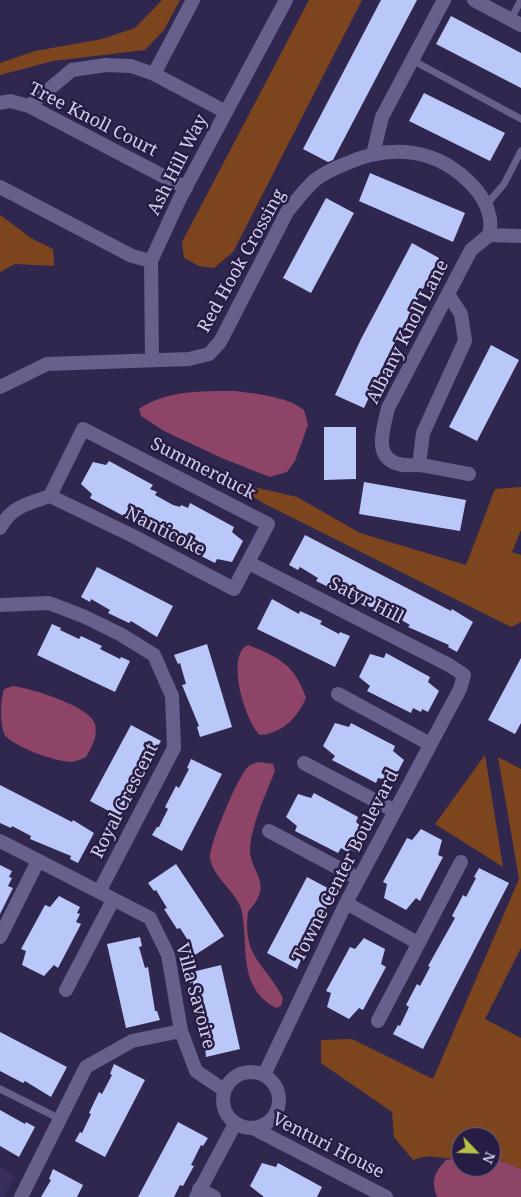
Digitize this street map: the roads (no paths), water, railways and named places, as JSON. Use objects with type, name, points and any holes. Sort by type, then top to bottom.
[{"type":"street","points":[[154,74],[193,0]]},
{"type":"street","name":"Ash Hill Way","points":[[152,360],[151,261],[186,188],[286,0]]},
{"type":"street","points":[[373,154],[382,117],[444,0]]},
{"type":"street","points":[[474,0],[516,22]]},
{"type":"street","points":[[29,106],[72,70],[106,66],[131,66],[154,74],[226,112]]},
{"type":"street","name":"Tree Knoll Court","points":[[5,102],[29,106],[186,188]]},
{"type":"street","name":"Red Hook Crossing","points":[[152,360],[189,359],[209,354],[220,342],[288,212],[300,195],[316,179],[347,163],[373,154],[403,150],[427,155],[445,163],[462,175],[478,192],[486,205],[491,226],[489,235]]},
{"type":"street","points":[[0,187],[132,256],[151,261]]},
{"type":"street","points":[[489,235],[521,236]]},
{"type":"street","name":"Albany Knoll Lane","points":[[420,465],[400,465],[385,456],[382,436],[388,408],[471,250],[489,235]]},
{"type":"street","points":[[448,294],[461,314],[465,341],[423,433],[420,465],[468,474]]},
{"type":"street","points":[[0,387],[47,364],[152,360]]},
{"type":"street","name":"Summerduck","points":[[50,496],[83,429],[268,524],[249,562]]},
{"type":"street","points":[[0,528],[7,514],[24,505],[50,496]]},
{"type":"street","name":"Nanticoke","points":[[50,496],[133,536],[234,590],[249,562]]},
{"type":"street","name":"Satyr Hill","points":[[249,562],[406,642],[464,675]]},
{"type":"street","name":"Royal Crescent","points":[[0,605],[49,603],[83,616],[120,634],[154,655],[172,696],[174,748],[99,892]]},
{"type":"street","name":"Towne Center Boulevard","points":[[264,1075],[346,903],[460,689],[464,675]]},
{"type":"street","points":[[338,694],[430,744]]},
{"type":"street","points":[[304,763],[395,812]]},
{"type":"street","points":[[269,831],[359,879]]},
{"type":"street","name":"Villa Savoire","points":[[0,841],[150,918],[168,955],[181,1031],[196,1070],[224,1090]]},
{"type":"street","points":[[0,938],[38,861]]},
{"type":"street","points":[[378,1021],[461,862]]},
{"type":"street","points":[[66,990],[113,900]]},
{"type":"street","points":[[346,903],[418,943]]},
{"type":"street","points":[[21,1197],[86,1067],[132,1041],[181,1031]]},
{"type":"street","points":[[248,1072],[264,1075],[272,1081],[277,1090],[279,1100],[277,1111],[263,1126],[253,1128],[235,1124],[226,1115],[223,1102],[224,1090],[234,1077],[248,1072]]},
{"type":"street","points":[[214,1197],[197,1193],[235,1124]]},
{"type":"street","name":"Venturi House","points":[[253,1128],[386,1197]]},
{"type":"lane","points":[[516,22],[521,0]]},
{"type":"lane","points":[[412,60],[521,119]]},
{"type":"lane","points":[[486,205],[504,184],[521,152]]},
{"type":"lane","points":[[0,1089],[60,1120]]}]
